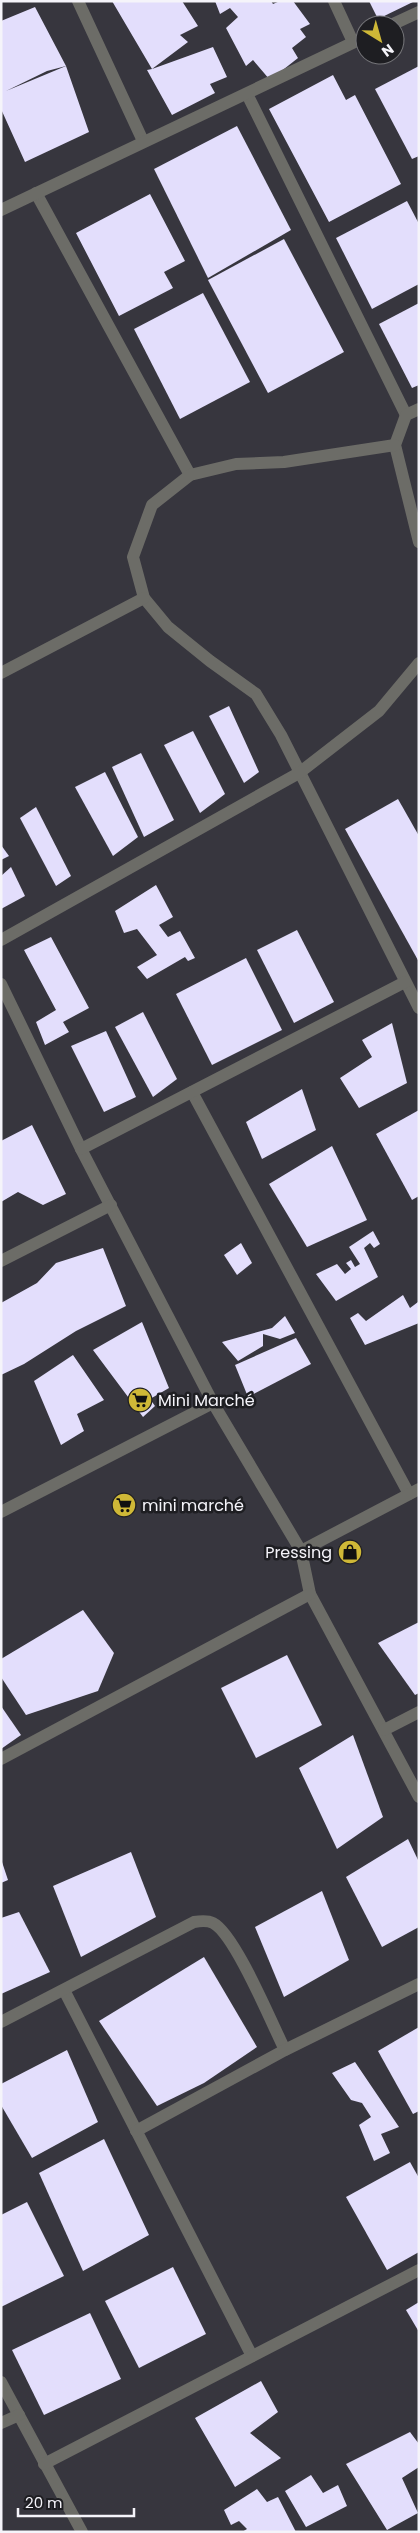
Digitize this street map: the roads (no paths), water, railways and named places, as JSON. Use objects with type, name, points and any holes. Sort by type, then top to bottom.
[{"type":"street","points":[[78,1],[143,141]]},
{"type":"street","points":[[334,1],[355,34]]},
{"type":"street","points":[[405,18],[419,12]]},
{"type":"street","points":[[1,210],[355,42]]},
{"type":"street","points":[[247,94],[406,415]]},
{"type":"street","points":[[36,193],[190,475]]},
{"type":"street","points":[[419,409],[406,415],[395,445],[419,542]]},
{"type":"street","points":[[395,445],[284,462],[236,464],[190,475],[152,505],[133,557],[144,598],[168,627],[210,662],[256,694],[281,735],[419,1008]]},
{"type":"street","points":[[1,672],[144,598]]},
{"type":"street","points":[[1,940],[299,773],[379,711],[419,664]]},
{"type":"street","points":[[81,1149],[405,982]]},
{"type":"street","points":[[3,991],[81,1149],[214,1403],[300,1551],[310,1594],[419,1797]]},
{"type":"street","points":[[192,1092],[414,1491],[300,1551]]},
{"type":"street","points":[[1,1261],[110,1204]]},
{"type":"street","points":[[1,1512],[214,1403]]},
{"type":"street","points":[[1,1759],[310,1594]]},
{"type":"street","points":[[384,1730],[419,1712]]},
{"type":"street","points":[[1,2022],[194,1922],[212,1923],[231,1942],[286,2050]]},
{"type":"street","points":[[136,2131],[286,2050],[419,1984]]},
{"type":"street","points":[[64,1990],[252,2356]]},
{"type":"street","points":[[44,2464],[419,2270]]},
{"type":"street","points":[[1,2382],[82,2532]]},
{"type":"street","points":[[1,2423],[18,2415]]},
{"type":"place","name":"Mini Marché","points":[[140,1400]]},
{"type":"place","name":"mini marché","points":[[124,1505]]},
{"type":"place","name":"Pressing","points":[[350,1552]]}]
